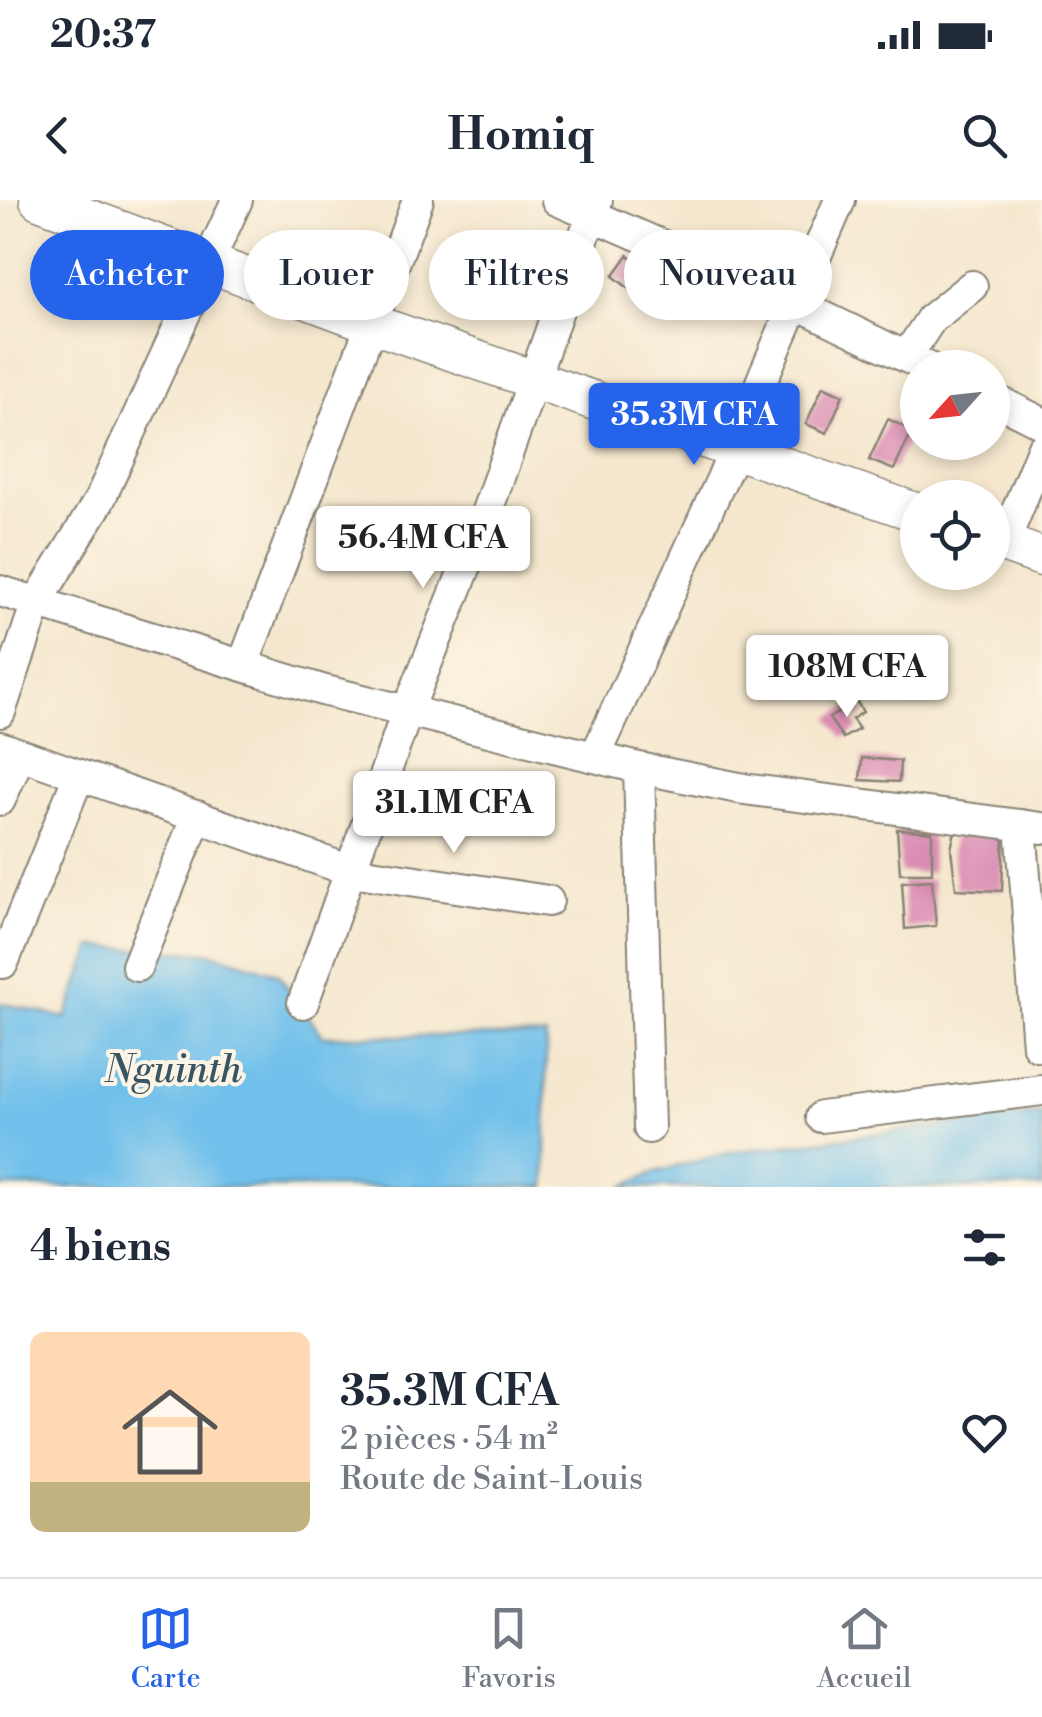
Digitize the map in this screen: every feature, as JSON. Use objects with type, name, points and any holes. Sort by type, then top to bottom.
[{"type":"main road","points":[[39,200],[116,230]]},
{"type":"main road","points":[[224,272],[900,507]]},
{"type":"main road","points":[[1010,545],[1042,557]]},
{"type":"street","points":[[223,230],[236,200]]},
{"type":"street","points":[[243,665],[418,200]]},
{"type":"street","points":[[557,200],[594,206],[644,230]]},
{"type":"street","points":[[827,230],[840,200]]},
{"type":"street","points":[[304,1004],[406,712],[480,531],[594,206]]},
{"type":"street","points":[[922,350],[931,320],[972,286]]},
{"type":"street","points":[[0,712],[36,602],[99,500],[183,320]]},
{"type":"street","points":[[595,757],[735,450],[788,320]]},
{"type":"street","points":[[830,320],[900,353]]},
{"type":"street","points":[[1010,407],[1042,423]]},
{"type":"street","points":[[1010,516],[1042,450]]},
{"type":"street","points":[[0,590],[406,712],[639,768],[744,789],[1032,827],[1038,1046]]},
{"type":"street","points":[[0,800],[10,751],[351,871],[548,901]]},
{"type":"street","points":[[639,768],[649,1128]]},
{"type":"street","points":[[3,963],[79,775]]},
{"type":"street","points":[[137,966],[197,816]]},
{"type":"street","points":[[821,1117],[1042,1090]]},
{"type":"water","name":"Nguinth","points":[[92,947],[212,953],[277,973],[323,1036],[546,1036],[546,1187],[0,1187],[0,1003],[66,1018]]},
{"type":"water","points":[[1042,1113],[1042,1187],[622,1187],[656,1172],[732,1152]]},
{"type":"building","points":[[624,261],[624,285],[613,276]]},
{"type":"building","points":[[823,386],[843,395],[827,433],[806,424]]},
{"type":"building","points":[[888,419],[900,425],[900,457],[894,470],[869,460]]},
{"type":"building","points":[[857,702],[863,712],[852,719],[859,729],[843,738],[829,718]]},
{"type":"building","points":[[862,758],[900,761],[899,782],[860,780]]},
{"type":"building","points":[[897,829],[932,832],[932,873],[900,873]]},
{"type":"building","points":[[955,831],[1004,835],[1002,891],[956,889],[951,849]]},
{"type":"building","points":[[932,880],[936,926],[905,929],[902,882]]}]
